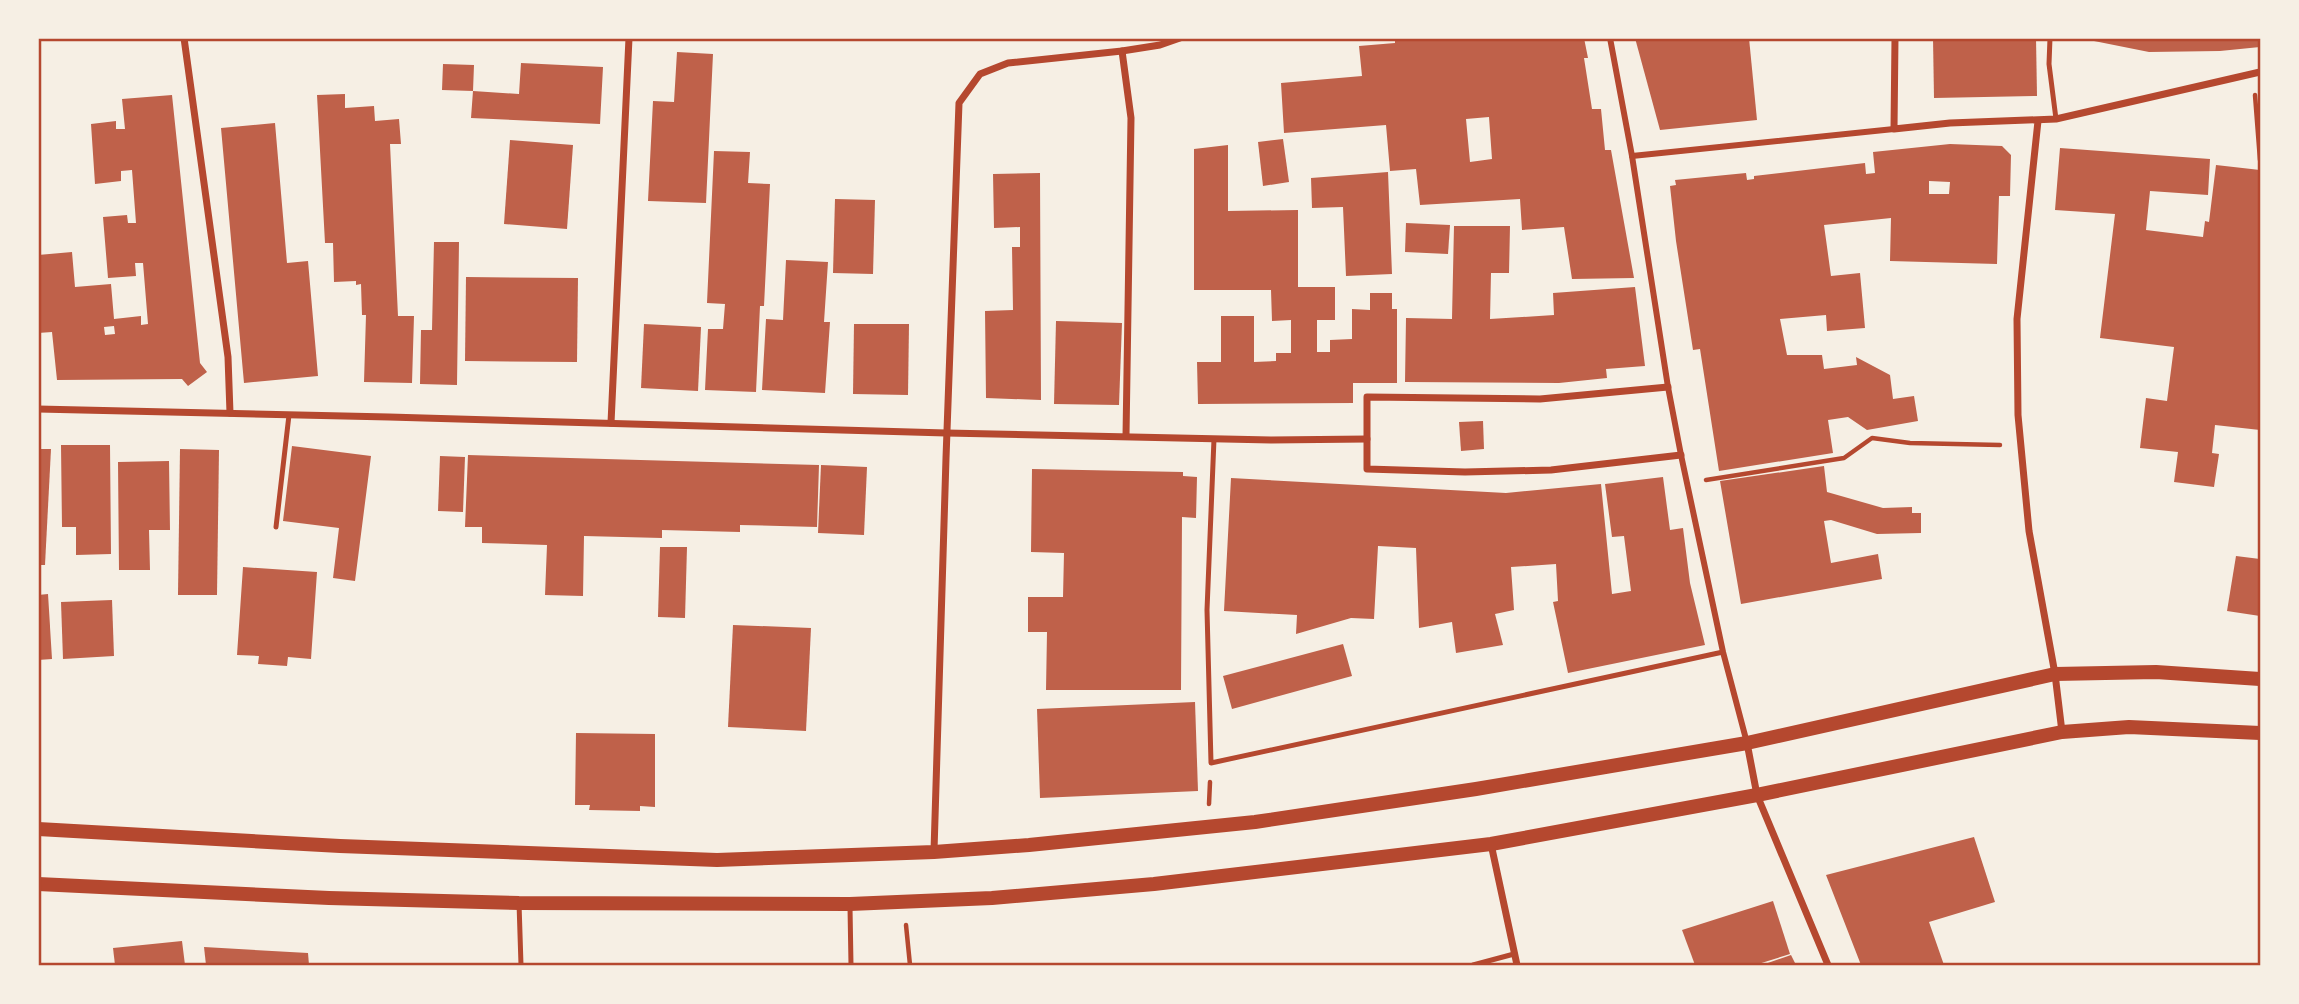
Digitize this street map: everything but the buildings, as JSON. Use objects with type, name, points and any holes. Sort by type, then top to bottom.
[{"type":"main road","points":[[38,829],[340,846],[716,860],[934,852],[1255,822],[1463,791],[1747,743],[2055,674],[2156,672],[2260,679]]},
{"type":"main road","points":[[38,884],[232,894],[519,903],[850,904],[992,898],[1154,884],[1491,844],[1757,795],[2062,732],[2129,727],[2260,733]]},
{"type":"street","points":[[184,38],[228,357],[230,413]]},
{"type":"street","points":[[611,424],[629,38]]},
{"type":"street","points":[[934,852],[959,103],[980,74],[1008,63],[1122,51],[1160,45],[1180,38]]},
{"type":"street","points":[[1610,38],[1632,156],[1668,387],[1723,652],[1747,743],[1757,795],[1828,965]]},
{"type":"street","points":[[1894,129],[1895,38]]},
{"type":"street","points":[[1122,51],[1131,118],[1126,436]]},
{"type":"street","points":[[1632,156],[1950,123],[2056,119],[2257,73]]},
{"type":"street","points":[[2038,121],[2017,319],[2018,415],[2029,531],[2055,674],[2062,732]]},
{"type":"street","points":[[1668,387],[1540,398],[1367,397],[1367,468],[1465,472],[1551,470],[1681,455]]},
{"type":"street","points":[[38,410],[1214,439],[1367,439]]},
{"type":"street","points":[[1491,844],[1517,965]]},
{"type":"lane","points":[[2050,38],[2049,64],[2056,119]]},
{"type":"lane","points":[[276,527],[289,415]]},
{"type":"lane","points":[[1214,439],[1207,610],[1211,763],[1723,652]]},
{"type":"lane","points":[[519,903],[520,965]]},
{"type":"lane","points":[[850,904],[851,965]]},
{"type":"lane","points":[[1474,965],[1514,954]]},
{"type":"path","points":[[2257,73],[2260,160]]},
{"type":"path","points":[[1688,483],[1844,458],[1872,438],[1910,443],[2021,446]]},
{"type":"path","points":[[1208,827],[1211,763]]},
{"type":"path","points":[[904,902],[910,965]]}]
